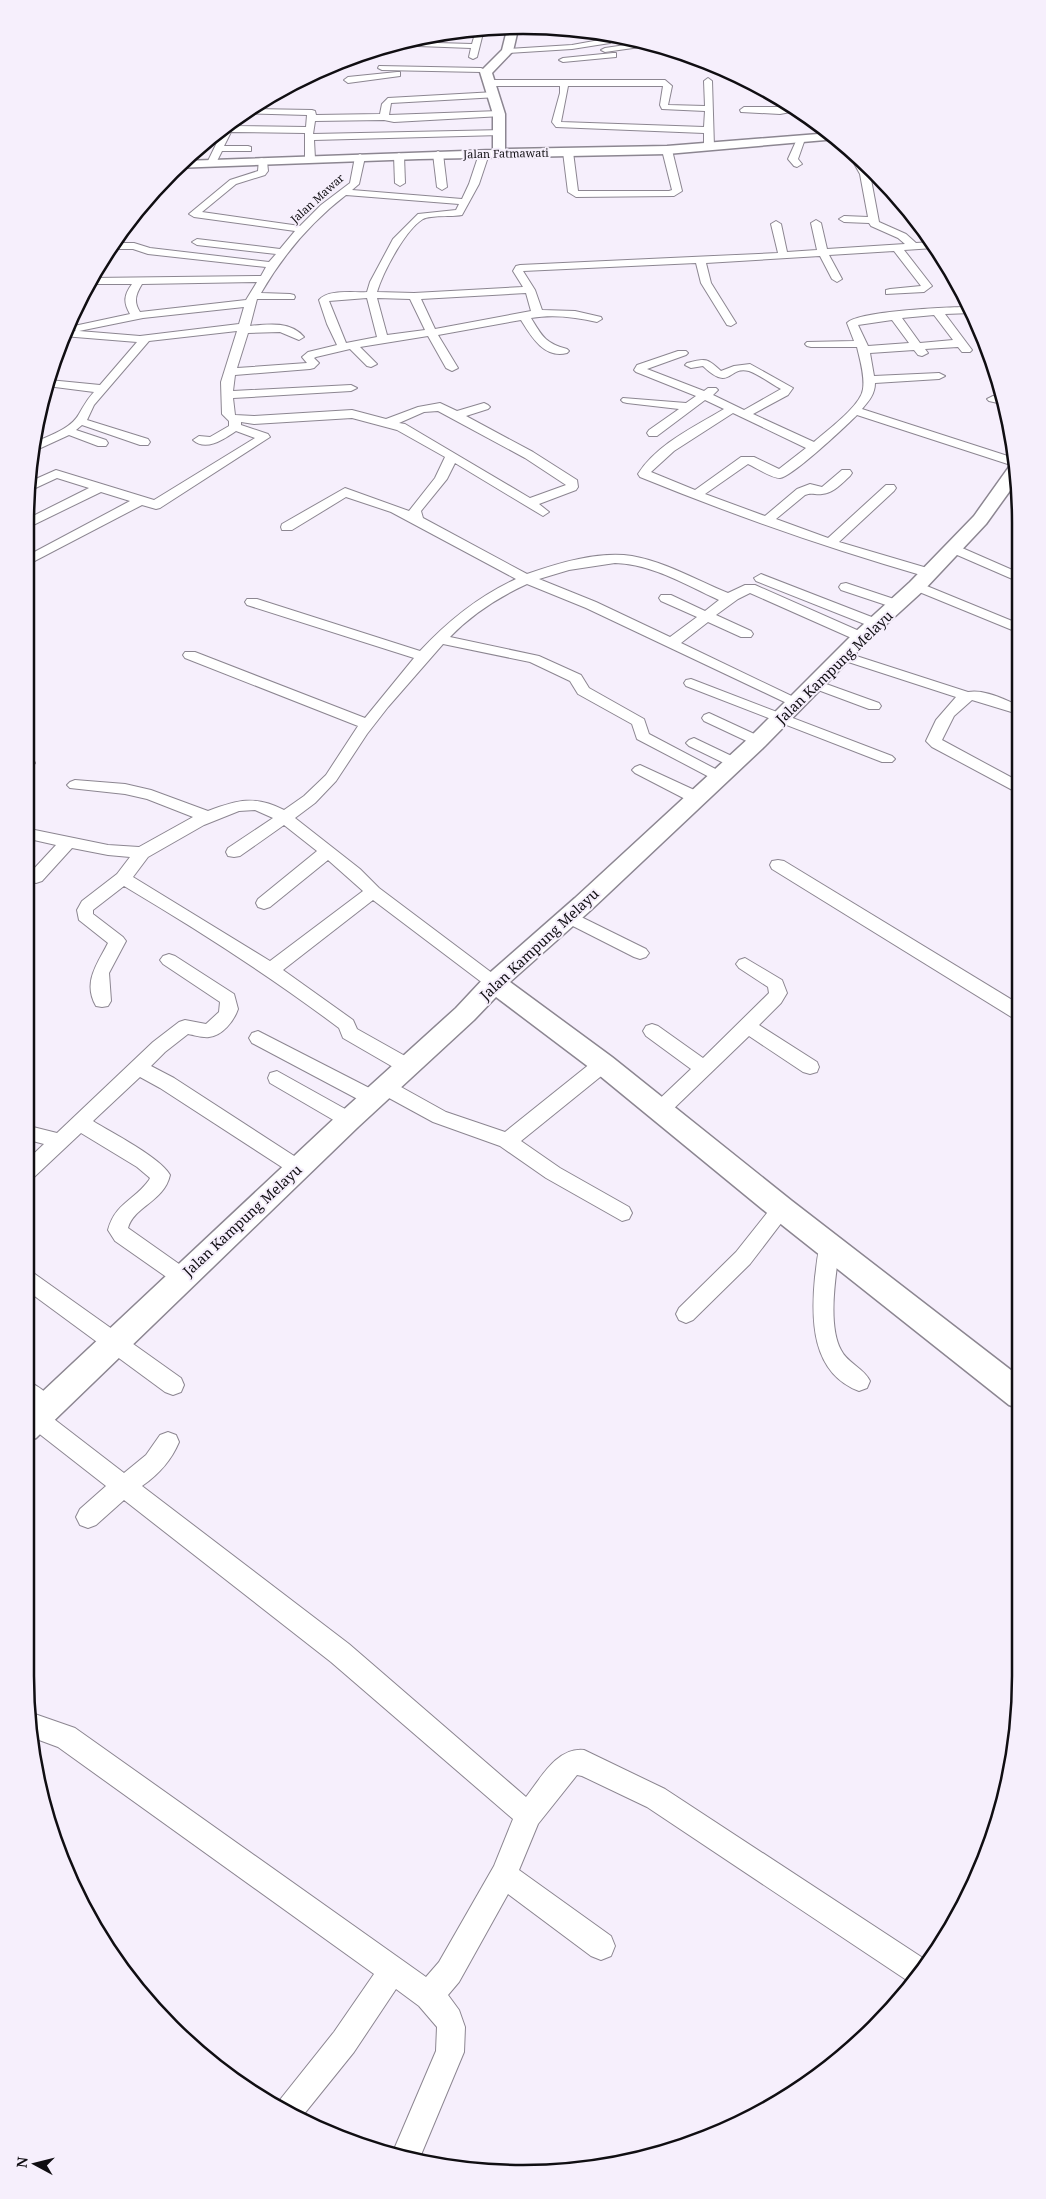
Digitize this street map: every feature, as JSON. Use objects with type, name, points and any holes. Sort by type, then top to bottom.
[{"type":"street","points":[[348,80],[433,69],[484,70],[501,63],[512,34]]},
{"type":"street","points":[[478,36],[473,58],[475,65],[484,70],[495,95],[501,132],[499,153]]},
{"type":"street","points":[[507,51],[606,41]]},
{"type":"street","points":[[584,43],[609,53],[621,61]]},
{"type":"street","points":[[421,45],[476,46]]},
{"type":"street","points":[[556,60],[637,47]]},
{"type":"street","points":[[382,68],[401,74]]},
{"type":"street","points":[[433,69],[441,82],[444,98]]},
{"type":"street","points":[[379,76],[386,83]]},
{"type":"street","points":[[708,81],[709,147]]},
{"type":"street","points":[[490,84],[564,82],[665,83],[668,86],[664,106],[674,113],[709,109]]},
{"type":"street","points":[[564,82],[564,93],[556,122],[559,125],[708,130]]},
{"type":"street","points":[[384,116],[388,102],[495,95]]},
{"type":"street","points":[[744,110],[786,110]]},
{"type":"street","points":[[257,112],[312,113],[309,133],[310,159]]},
{"type":"street","points":[[312,118],[384,116],[400,119],[499,114]]},
{"type":"street","points":[[238,126],[309,133],[405,147],[501,132]]},
{"type":"street","points":[[212,163],[224,136]]},
{"type":"street","name":"Jalan Fatmawati","points":[[190,164],[360,157],[405,147],[438,154],[667,150],[823,137]]},
{"type":"street","points":[[797,164],[793,159],[801,139]]},
{"type":"street","points":[[400,183],[405,147]]},
{"type":"street","points":[[218,148],[248,149]]},
{"type":"street","points":[[568,152],[574,192],[576,194],[671,194],[678,191],[667,150]]},
{"type":"street","points":[[438,154],[442,187]]},
{"type":"street","points":[[383,339],[371,295],[375,282],[398,239],[421,216],[457,214],[474,184],[484,154]]},
{"type":"street","name":"Jalan Mawar","points":[[244,325],[252,300],[272,265],[324,206],[354,184],[360,157]]},
{"type":"street","points":[[262,161],[264,171],[262,174],[234,182],[194,214],[302,229]]},
{"type":"street","points":[[864,172],[866,208],[872,220],[882,229],[902,236],[914,247]]},
{"type":"street","points":[[343,192],[464,202]]},
{"type":"street","points":[[844,219],[872,220]]},
{"type":"street","points":[[816,223],[823,253],[837,279]]},
{"type":"street","points":[[776,224],[780,247],[784,256]]},
{"type":"street","points":[[197,242],[282,252]]},
{"type":"street","points":[[120,245],[134,246],[148,251],[272,265]]},
{"type":"street","points":[[537,313],[530,290],[518,270],[520,268],[784,256],[927,246]]},
{"type":"street","points":[[890,292],[924,289],[927,286],[897,248]]},
{"type":"street","points":[[700,260],[711,293],[731,323]]},
{"type":"street","points":[[98,281],[264,279]]},
{"type":"street","points":[[137,316],[130,306],[128,297],[139,280]]},
{"type":"street","points":[[371,364],[347,346],[334,332],[324,299],[371,295],[414,296],[530,290]]},
{"type":"street","points":[[414,296],[430,332],[452,368]]},
{"type":"street","points":[[74,330],[137,316],[252,300],[290,297]]},
{"type":"street","points":[[780,474],[855,411],[869,393],[862,347],[852,323],[937,311],[963,310]]},
{"type":"street","points":[[937,311],[964,347]]},
{"type":"street","points":[[230,372],[310,366],[313,363],[308,357],[309,355],[347,346],[525,317],[537,313],[575,314],[597,319]]},
{"type":"street","points":[[895,316],[925,358]]},
{"type":"street","points":[[72,333],[146,338],[244,325],[285,317]]},
{"type":"street","points":[[525,317],[544,346],[552,350],[562,351]]},
{"type":"street","points":[[244,325],[280,329],[294,333],[299,337]]},
{"type":"street","points":[[36,482],[56,474],[156,504],[264,437],[235,423],[228,414],[227,395],[230,372],[244,325]]},
{"type":"street","points":[[188,345],[192,331]]},
{"type":"street","points":[[40,444],[68,430],[85,416],[89,404],[146,338]]},
{"type":"street","points":[[811,344],[862,347],[964,347]]},
{"type":"street","points":[[682,353],[641,367],[640,370],[708,393],[738,412],[814,447]]},
{"type":"street","points":[[691,365],[705,362],[721,375],[738,368],[750,367],[787,388],[784,393],[738,412],[666,452],[644,474],[923,580],[1012,625]]},
{"type":"street","points":[[868,380],[938,376]]},
{"type":"street","points":[[54,384],[103,388]]},
{"type":"street","points":[[227,395],[351,388]]},
{"type":"street","points":[[653,433],[708,393]]},
{"type":"street","points":[[627,400],[667,402],[687,407]]},
{"type":"street","points":[[385,424],[422,409],[436,407],[457,415],[573,483],[572,487],[529,503]]},
{"type":"street","points":[[457,415],[484,407]]},
{"type":"street","points":[[855,411],[1008,460]]},
{"type":"street","points":[[212,441],[235,423],[352,414],[409,430],[451,457],[497,482],[543,512]]},
{"type":"street","points":[[80,421],[144,442]]},
{"type":"street","points":[[68,430],[102,443]]},
{"type":"street","points":[[199,440],[212,441],[241,452]]},
{"type":"street","points":[[411,515],[441,480],[451,457]]},
{"type":"street","points":[[696,495],[744,461],[750,460],[818,492],[825,491],[846,473]]},
{"type":"street","name":"Jalan Kampung Melayu","points":[[36,1418],[116,1343],[182,1277],[465,1014],[494,983],[728,770],[923,580],[980,520],[1010,482]]},
{"type":"street","points":[[34,521],[101,488]]},
{"type":"street","points":[[766,521],[801,492],[810,488]]},
{"type":"street","points":[[830,544],[890,488]]},
{"type":"street","points":[[286,527],[345,492],[411,515],[526,578],[591,605],[670,644],[788,711],[887,760]]},
{"type":"street","points":[[34,557],[141,500]]},
{"type":"street","points":[[953,548],[1012,575]]},
{"type":"street","points":[[234,852],[284,817],[330,779],[368,724],[399,685],[453,624],[484,600],[526,578],[590,561],[631,560],[649,565],[730,599]]},
{"type":"street","points":[[761,578],[869,631]]},
{"type":"street","points":[[846,587],[898,605]]},
{"type":"street","points":[[670,644],[706,616],[747,589],[756,590],[800,612],[869,631]]},
{"type":"street","points":[[666,598],[746,634]]},
{"type":"street","points":[[252,602],[425,657]]},
{"type":"street","points":[[441,638],[534,659],[576,678],[583,691],[639,722],[642,736],[728,770]]},
{"type":"street","points":[[190,655],[368,724]]},
{"type":"street","points":[[844,656],[967,696],[975,696],[1012,708]]},
{"type":"street","points":[[691,682],[714,692],[788,711]]},
{"type":"street","points":[[815,684],[874,706]]},
{"type":"street","points":[[967,696],[951,709],[934,741],[1012,785]]},
{"type":"street","points":[[709,718],[758,741]]},
{"type":"street","points":[[694,743],[728,770]]},
{"type":"street","points":[[640,770],[697,798]]},
{"type":"street","points":[[75,785],[125,789],[151,795],[208,817]]},
{"type":"street","points":[[102,1001],[98,979],[99,972],[117,941],[85,916],[85,910],[88,905],[123,878],[142,853],[208,817],[237,806],[255,805],[269,809],[284,817],[328,851],[373,892],[603,1064],[782,1209],[1012,1389]]},
{"type":"street","points":[[34,835],[108,850],[142,853]]},
{"type":"street","points":[[36,877],[68,842]]},
{"type":"street","points":[[264,903],[328,851]]},
{"type":"street","points":[[778,865],[1012,1010]]},
{"type":"street","points":[[123,878],[271,970],[347,1025],[349,1033],[407,1066]]},
{"type":"street","points":[[271,970],[373,892]]},
{"type":"street","points":[[569,916],[640,953]]},
{"type":"street","points":[[34,1166],[159,1047],[185,1027],[208,1031],[227,1015],[230,1009],[228,998],[169,960]]},
{"type":"street","points":[[660,1110],[775,998],[778,988],[776,984],[746,964]]},
{"type":"street","points":[[747,1026],[810,1067]]},
{"type":"street","points":[[652,1031],[704,1068]]},
{"type":"street","points":[[258,1038],[379,1093],[507,1141],[553,1173],[622,1213]]},
{"type":"street","points":[[507,1141],[603,1064]]},
{"type":"street","points":[[138,1068],[167,1083],[298,1168]]},
{"type":"street","points":[[277,1078],[349,1120]]},
{"type":"street","points":[[80,1122],[144,1162],[160,1175],[158,1184],[122,1217],[118,1230],[122,1235],[182,1277]]},
{"type":"street","points":[[34,1134],[60,1141]]},
{"type":"street","points":[[686,1314],[743,1258],[782,1209]]},
{"type":"street","points":[[830,1245],[824,1282],[828,1346],[834,1359],[859,1381]]},
{"type":"street","points":[[34,1284],[173,1385]]},
{"type":"street","points":[[36,1418],[340,1653],[528,1814]]},
{"type":"street","points":[[88,1517],[123,1486],[149,1469],[160,1456],[168,1442]]},
{"type":"street","points":[[37,1726],[66,1736],[429,1996],[448,2015],[453,2035],[450,2052],[408,2152]]},
{"type":"street","points":[[429,1996],[449,1972],[504,1875],[528,1814],[569,1765],[575,1762],[584,1763],[656,1798],[914,1969]]},
{"type":"street","points":[[504,1875],[601,1946]]},
{"type":"street","points":[[291,2106],[344,2042],[393,1970]]}]
